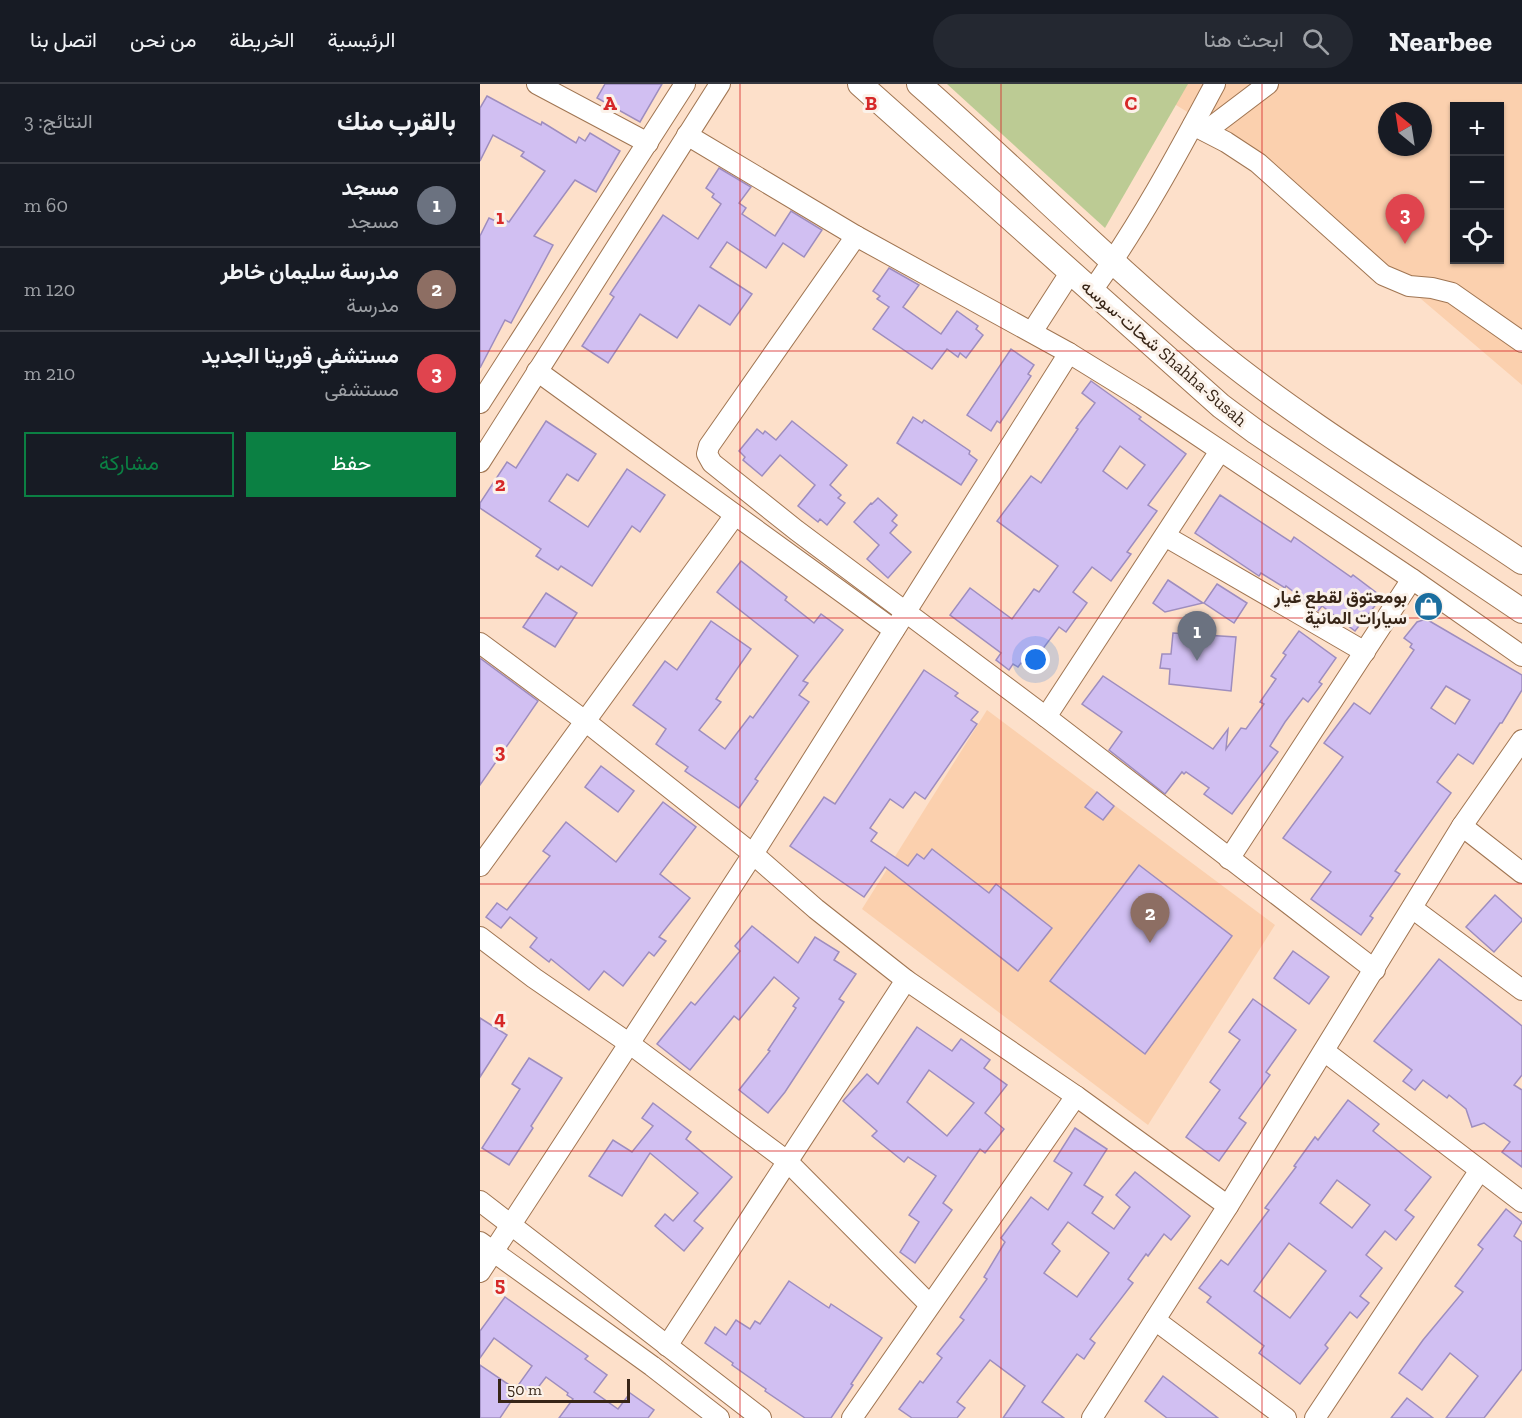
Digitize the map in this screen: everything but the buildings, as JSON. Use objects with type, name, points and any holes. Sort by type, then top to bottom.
[{"type":"main road","name":"شحات-سوسه Shahha-Susah","points":[[860,84],[1221,406],[1522,611]]},
{"type":"main road","name":"شحات-سوسه Shahha-Susah","points":[[919,84],[1213,349],[1295,410],[1522,562]]},
{"type":"street","points":[[537,84],[648,143]]},
{"type":"street","points":[[508,416],[481,400],[686,84]]},
{"type":"street","points":[[480,462],[720,84]]},
{"type":"street","points":[[1091,291],[1199,128],[1215,84]]},
{"type":"street","points":[[1199,128],[1268,84]]},
{"type":"street","points":[[1199,128],[1258,163],[1383,275],[1409,286],[1452,293],[1522,342]]},
{"type":"street","points":[[687,135],[856,236],[1032,332],[1142,398],[1413,579],[1522,656]]},
{"type":"street","points":[[856,236],[709,446],[707,454],[712,463],[1375,970]]},
{"type":"street","points":[[1032,332],[1070,273]]},
{"type":"street","points":[[480,1272],[486,1246],[510,1224],[630,1044],[753,854],[1069,353]]},
{"type":"street","points":[[537,371],[894,630]]},
{"type":"street","points":[[1046,717],[1220,451]]},
{"type":"street","points":[[480,866],[735,515]]},
{"type":"street","points":[[1165,536],[1365,652]]},
{"type":"street","points":[[1229,860],[1413,579]]},
{"type":"street","points":[[480,643],[585,721],[753,854],[816,909],[906,980],[1076,1096],[1228,1206]]},
{"type":"street","points":[[1092,1418],[1228,1206],[1462,826],[1522,740]]},
{"type":"street","points":[[1462,826],[1522,873]]},
{"type":"street","points":[[1412,908],[1522,990]]},
{"type":"street","points":[[480,938],[630,1044],[787,1161],[930,1305]]},
{"type":"street","points":[[667,1346],[906,980]]},
{"type":"street","points":[[1324,1052],[1522,1202]]},
{"type":"street","points":[[852,1418],[1076,1096]]},
{"type":"street","points":[[1315,1418],[1480,1170]]},
{"type":"street","points":[[480,1201],[761,1418]]},
{"type":"street","points":[[486,1246],[652,1366],[719,1418]]},
{"type":"street","points":[[1155,1320],[1286,1418]]},
{"type":"shaded area","points":[[947,84],[1522,84],[1522,385],[1238,143],[1176,105]]},
{"type":"shaded area","points":[[987,710],[1275,925],[1148,1125],[862,909]]},
{"type":"green space","points":[[947,84],[1188,84],[1105,228]]},
{"type":"place","name":"مستشفي قورينا الجديد","points":[[1405,244]]},
{"type":"place","name":"بومعتوق لقطع غيار سيارات المانية","points":[[1428,607]]},
{"type":"place","name":"مسجد","points":[[1197,661]]},
{"type":"place","name":"مدرسة سليمان خاطر","points":[[1150,943]]}]
